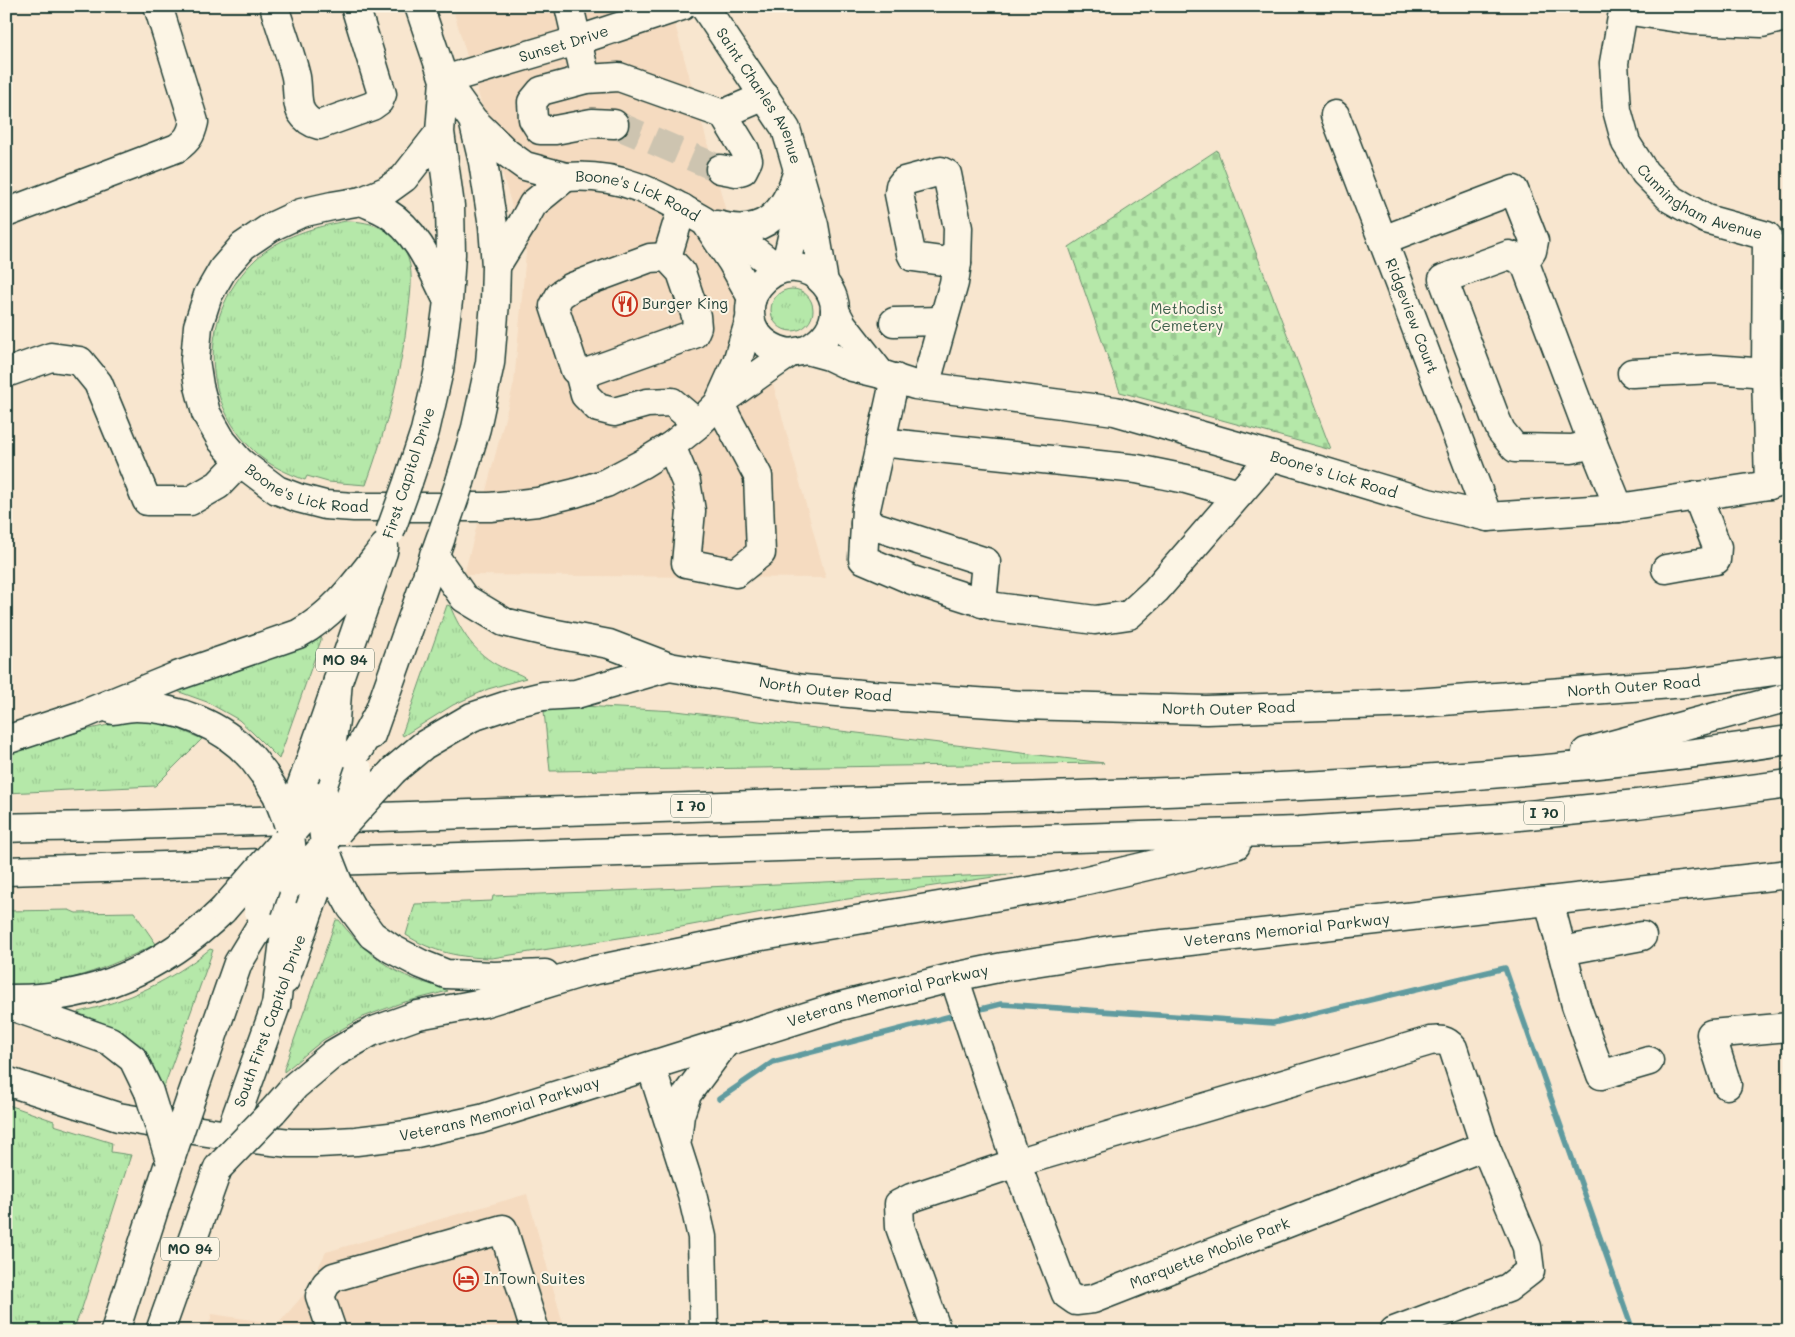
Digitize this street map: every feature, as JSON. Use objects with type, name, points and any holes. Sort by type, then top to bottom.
[{"type":"main road","points":[[6,214],[177,148],[186,142],[191,134],[194,122],[158,6]]},
{"type":"main road","points":[[274,6],[296,78],[297,101],[305,118],[311,123],[319,125],[372,106],[379,101],[382,94],[355,6]]},
{"type":"main road","name":"First Capitol Drive","points":[[332,776],[379,712],[460,482],[476,428],[490,363],[496,266],[493,226],[483,162],[474,120],[444,80],[419,6]]},
{"type":"main road","points":[[569,6],[586,79]]},
{"type":"main road","name":"Sunset Drive","points":[[444,80],[576,41],[682,6]]},
{"type":"main road","name":"Saint Charles Avenue","points":[[704,6],[786,129],[814,224],[824,282]]},
{"type":"main road","points":[[1624,8],[1692,20],[1762,23],[1789,16]]},
{"type":"main road","name":"Cunningham Avenue","points":[[1624,8],[1614,63],[1617,110],[1626,142],[1645,172],[1671,200],[1706,219],[1778,234],[1766,373],[1779,482]]},
{"type":"main road","points":[[614,124],[592,123],[555,130],[540,130],[533,119],[532,102],[541,91],[586,79],[619,77],[723,114],[745,150],[748,160],[743,170],[736,172],[720,169]]},
{"type":"main road","name":"First Capitol Drive","points":[[332,776],[338,679],[425,431],[435,388],[448,301],[450,254],[450,206],[440,132],[444,80]]},
{"type":"main road","points":[[723,114],[765,96]]},
{"type":"main road","name":"Ridgeview Court","points":[[1335,115],[1488,517]]},
{"type":"main road","name":"Boone's Lick Road","points":[[474,120],[507,153],[525,166],[566,177],[588,175],[610,179],[662,196],[746,245],[781,268]]},
{"type":"main road","name":"Boone's Lick Road","points":[[440,132],[404,178],[386,191],[362,201],[301,213],[272,227],[243,246],[223,269],[208,295],[198,326],[195,360],[198,386],[206,413],[222,441],[240,462],[277,490],[325,505],[354,507],[490,507],[538,502],[575,493],[606,483],[671,446],[719,404],[798,352],[829,356],[852,367],[915,385],[1115,411],[1428,503],[1488,517],[1619,508],[1779,482]]},
{"type":"main road","points":[[925,386],[954,283],[957,263],[958,228],[947,174],[941,171],[904,180],[900,186],[899,194],[911,253],[914,257],[957,263]]},
{"type":"main road","points":[[496,266],[533,204],[566,177]]},
{"type":"main road","points":[[706,222],[728,228],[745,229],[759,225],[772,218],[785,204],[801,180]]},
{"type":"main road","points":[[781,268],[801,180]]},
{"type":"main road","points":[[1383,240],[1514,190],[1534,241],[1532,251],[1524,263]]},
{"type":"main road","points":[[362,201],[386,212],[408,231],[420,245],[448,301]]},
{"type":"main road","points":[[667,257],[682,208]]},
{"type":"main road","name":"Boone's Lick Road","points":[[706,222],[732,262],[751,309],[737,362],[719,404]]},
{"type":"main road","points":[[1401,288],[1431,278],[1443,279],[1509,255],[1524,263],[1619,508]]},
{"type":"main road","points":[[667,257],[681,272],[696,316],[697,327],[694,334],[583,374],[575,370],[554,306],[560,294],[650,258],[667,257]]},
{"type":"main road","points":[[781,268],[806,270],[824,282],[832,295],[835,311],[834,321],[828,334],[819,344],[798,352],[771,347],[762,340],[754,330],[751,309],[756,288],[763,280],[781,268]]},
{"type":"main road","points":[[1443,279],[1495,417],[1502,431],[1515,448],[1572,449],[1593,444]]},
{"type":"main road","points":[[835,311],[842,324],[888,376],[880,442],[866,516],[862,559],[912,580],[996,607],[1095,620],[1129,615],[1156,590],[1272,456]]},
{"type":"main road","points":[[894,322],[942,321]]},
{"type":"main road","points":[[6,373],[51,358],[80,361],[98,383],[147,501],[190,502],[218,485],[240,462]]},
{"type":"main road","points":[[1632,373],[1714,369],[1766,373]]},
{"type":"main road","points":[[579,372],[585,395],[598,408],[614,412],[647,403],[672,402],[698,424]]},
{"type":"main road","points":[[671,446],[686,482],[691,511],[686,563],[736,573],[761,553],[758,476],[719,404]]},
{"type":"main road","points":[[880,442],[1137,470],[1186,479],[1239,494]]},
{"type":"main road","points":[[1666,569],[1716,560],[1717,547],[1697,496]]},
{"type":"main road","points":[[866,516],[986,562],[982,603]]},
{"type":"main road","points":[[6,740],[82,715],[177,676],[298,634],[314,625],[330,612],[347,594],[387,540]]},
{"type":"main road","points":[[439,543],[464,598],[504,622],[609,644],[669,667]]},
{"type":"main road","points":[[283,904],[394,770],[424,745],[472,718],[514,703],[543,696],[576,694],[669,667]]},
{"type":"main road","name":"North Outer Road","points":[[669,667],[803,689],[872,695],[1021,705],[1206,710],[1415,704],[1686,683],[1789,669]]},
{"type":"main road","points":[[1510,773],[1789,697]]},
{"type":"main road","points":[[82,715],[135,706],[167,709],[199,720],[224,734],[249,755],[277,794],[292,854],[283,904]]},
{"type":"main road","name":"I 70","points":[[6,828],[1154,793],[1376,783],[1510,773],[1646,759],[1789,740]]},
{"type":"main road","points":[[6,999],[26,1000],[57,997],[86,991],[125,977],[185,944],[222,910],[332,776]]},
{"type":"main road","points":[[332,776],[323,828],[331,844],[339,885],[351,907],[372,935],[392,949],[446,974],[494,976],[581,973]]},
{"type":"main road","name":"MO 94","points":[[331,844],[332,776]]},
{"type":"main road","name":"I 70","points":[[6,871],[1299,831],[1500,818],[1637,804],[1789,784]]},
{"type":"main road","points":[[218,1168],[295,1086],[333,1054],[371,1032],[418,1015],[483,1003],[581,973],[750,938],[1070,884],[1299,831]]},
{"type":"main road","name":"South First Capitol Drive","points":[[160,1331],[276,1005],[286,834]]},
{"type":"main road","name":"Veterans Memorial Parkway","points":[[6,1081],[118,1117],[145,1122],[254,1139],[319,1143],[356,1141],[440,1129],[482,1118],[837,1007],[954,977],[1003,967],[1110,950],[1789,874]]},
{"type":"main road","points":[[1549,901],[1576,1005],[1601,1075],[1649,1061]]},
{"type":"main road","name":"South First Capitol Drive","points":[[119,1318],[170,1160],[238,963],[283,904]]},
{"type":"main road","points":[[1562,951],[1642,936]]},
{"type":"main road","name":"Marquette Mobile Park","points":[[954,977],[1016,1163],[1066,1294],[1076,1301],[1093,1299],[1485,1146]]},
{"type":"main road","points":[[6,1004],[110,1041],[133,1059],[150,1092],[170,1160]]},
{"type":"main road","points":[[1727,1085],[1711,1034],[1789,1027]]},
{"type":"main road","points":[[937,1331],[900,1227],[898,1204],[1016,1163],[1430,1041],[1443,1040],[1454,1048],[1485,1146],[1527,1247],[1530,1271],[1508,1288],[1394,1331]]},
{"type":"main road","points":[[676,1144],[680,1115],[687,1094],[725,1042]]},
{"type":"main road","points":[[651,1066],[692,1194],[702,1237],[704,1331]]},
{"type":"main road","points":[[332,1331],[320,1296],[326,1284],[334,1277],[503,1229],[535,1331]]},
{"type":"main road","points":[[95,1331],[119,1318]]},
{"type":"shaded area","points":[[452,6],[670,6],[826,578],[464,575],[514,383],[526,253]]},
{"type":"shaded area","points":[[527,1194],[565,1331],[207,1331],[212,1314],[278,1324],[306,1292],[326,1252]]},
{"type":"green space","name":"Methodist Cemetery","points":[[1217,150],[1331,450],[1120,392],[1069,247]]},
{"type":"green space","points":[[346,221],[375,225],[391,234],[403,248],[411,271],[408,315],[397,380],[380,443],[366,485],[328,482],[307,476],[305,480],[278,468],[260,457],[236,431],[223,407],[216,381],[213,355],[216,329],[224,304],[238,280],[256,259],[287,238],[322,226]]},
{"type":"green space","points":[[788,289],[796,289],[807,295],[813,310],[807,325],[796,331],[788,331],[777,325],[771,314],[771,306],[777,295]]},
{"type":"green space","points":[[447,605],[450,606],[459,625],[476,649],[492,662],[526,678],[488,689],[453,705],[403,736],[402,734]]},
{"type":"green space","points":[[321,634],[321,640],[279,759],[239,720],[207,702],[174,690]]},
{"type":"green space","points":[[581,706],[676,711],[1104,763],[550,771],[544,711]]},
{"type":"green space","points":[[140,721],[167,724],[202,739],[155,786],[6,793],[6,755],[89,729]]},
{"type":"green space","points":[[1013,874],[762,912],[638,935],[492,958],[469,957],[447,953],[426,946],[406,935],[415,904],[492,901],[493,896]]},
{"type":"green space","points":[[69,910],[76,913],[134,912],[156,944],[101,968],[66,979],[47,983],[6,984],[6,911]]},
{"type":"green space","points":[[336,920],[339,920],[354,938],[380,961],[411,978],[448,991],[401,1003],[363,1017],[323,1040],[284,1072],[284,1069]]},
{"type":"green space","points":[[210,949],[213,950],[163,1089],[115,1028],[78,1012],[114,1002],[148,988],[180,971]]},
{"type":"green space","points":[[6,1104],[54,1121],[54,1125],[112,1143],[111,1152],[131,1155],[82,1308],[76,1323],[70,1331],[6,1331]]},
{"type":"waterway","points":[[981,1009],[1001,1004],[1273,1023],[1505,968],[1633,1331]]},
{"type":"waterway","points":[[719,1099],[773,1062],[951,1016]]},
{"type":"tunnel","points":[[614,124],[720,169]]},
{"type":"place","name":"Burger King","points":[[625,304]]},
{"type":"place","name":"InTown Suites","points":[[466,1279]]}]
